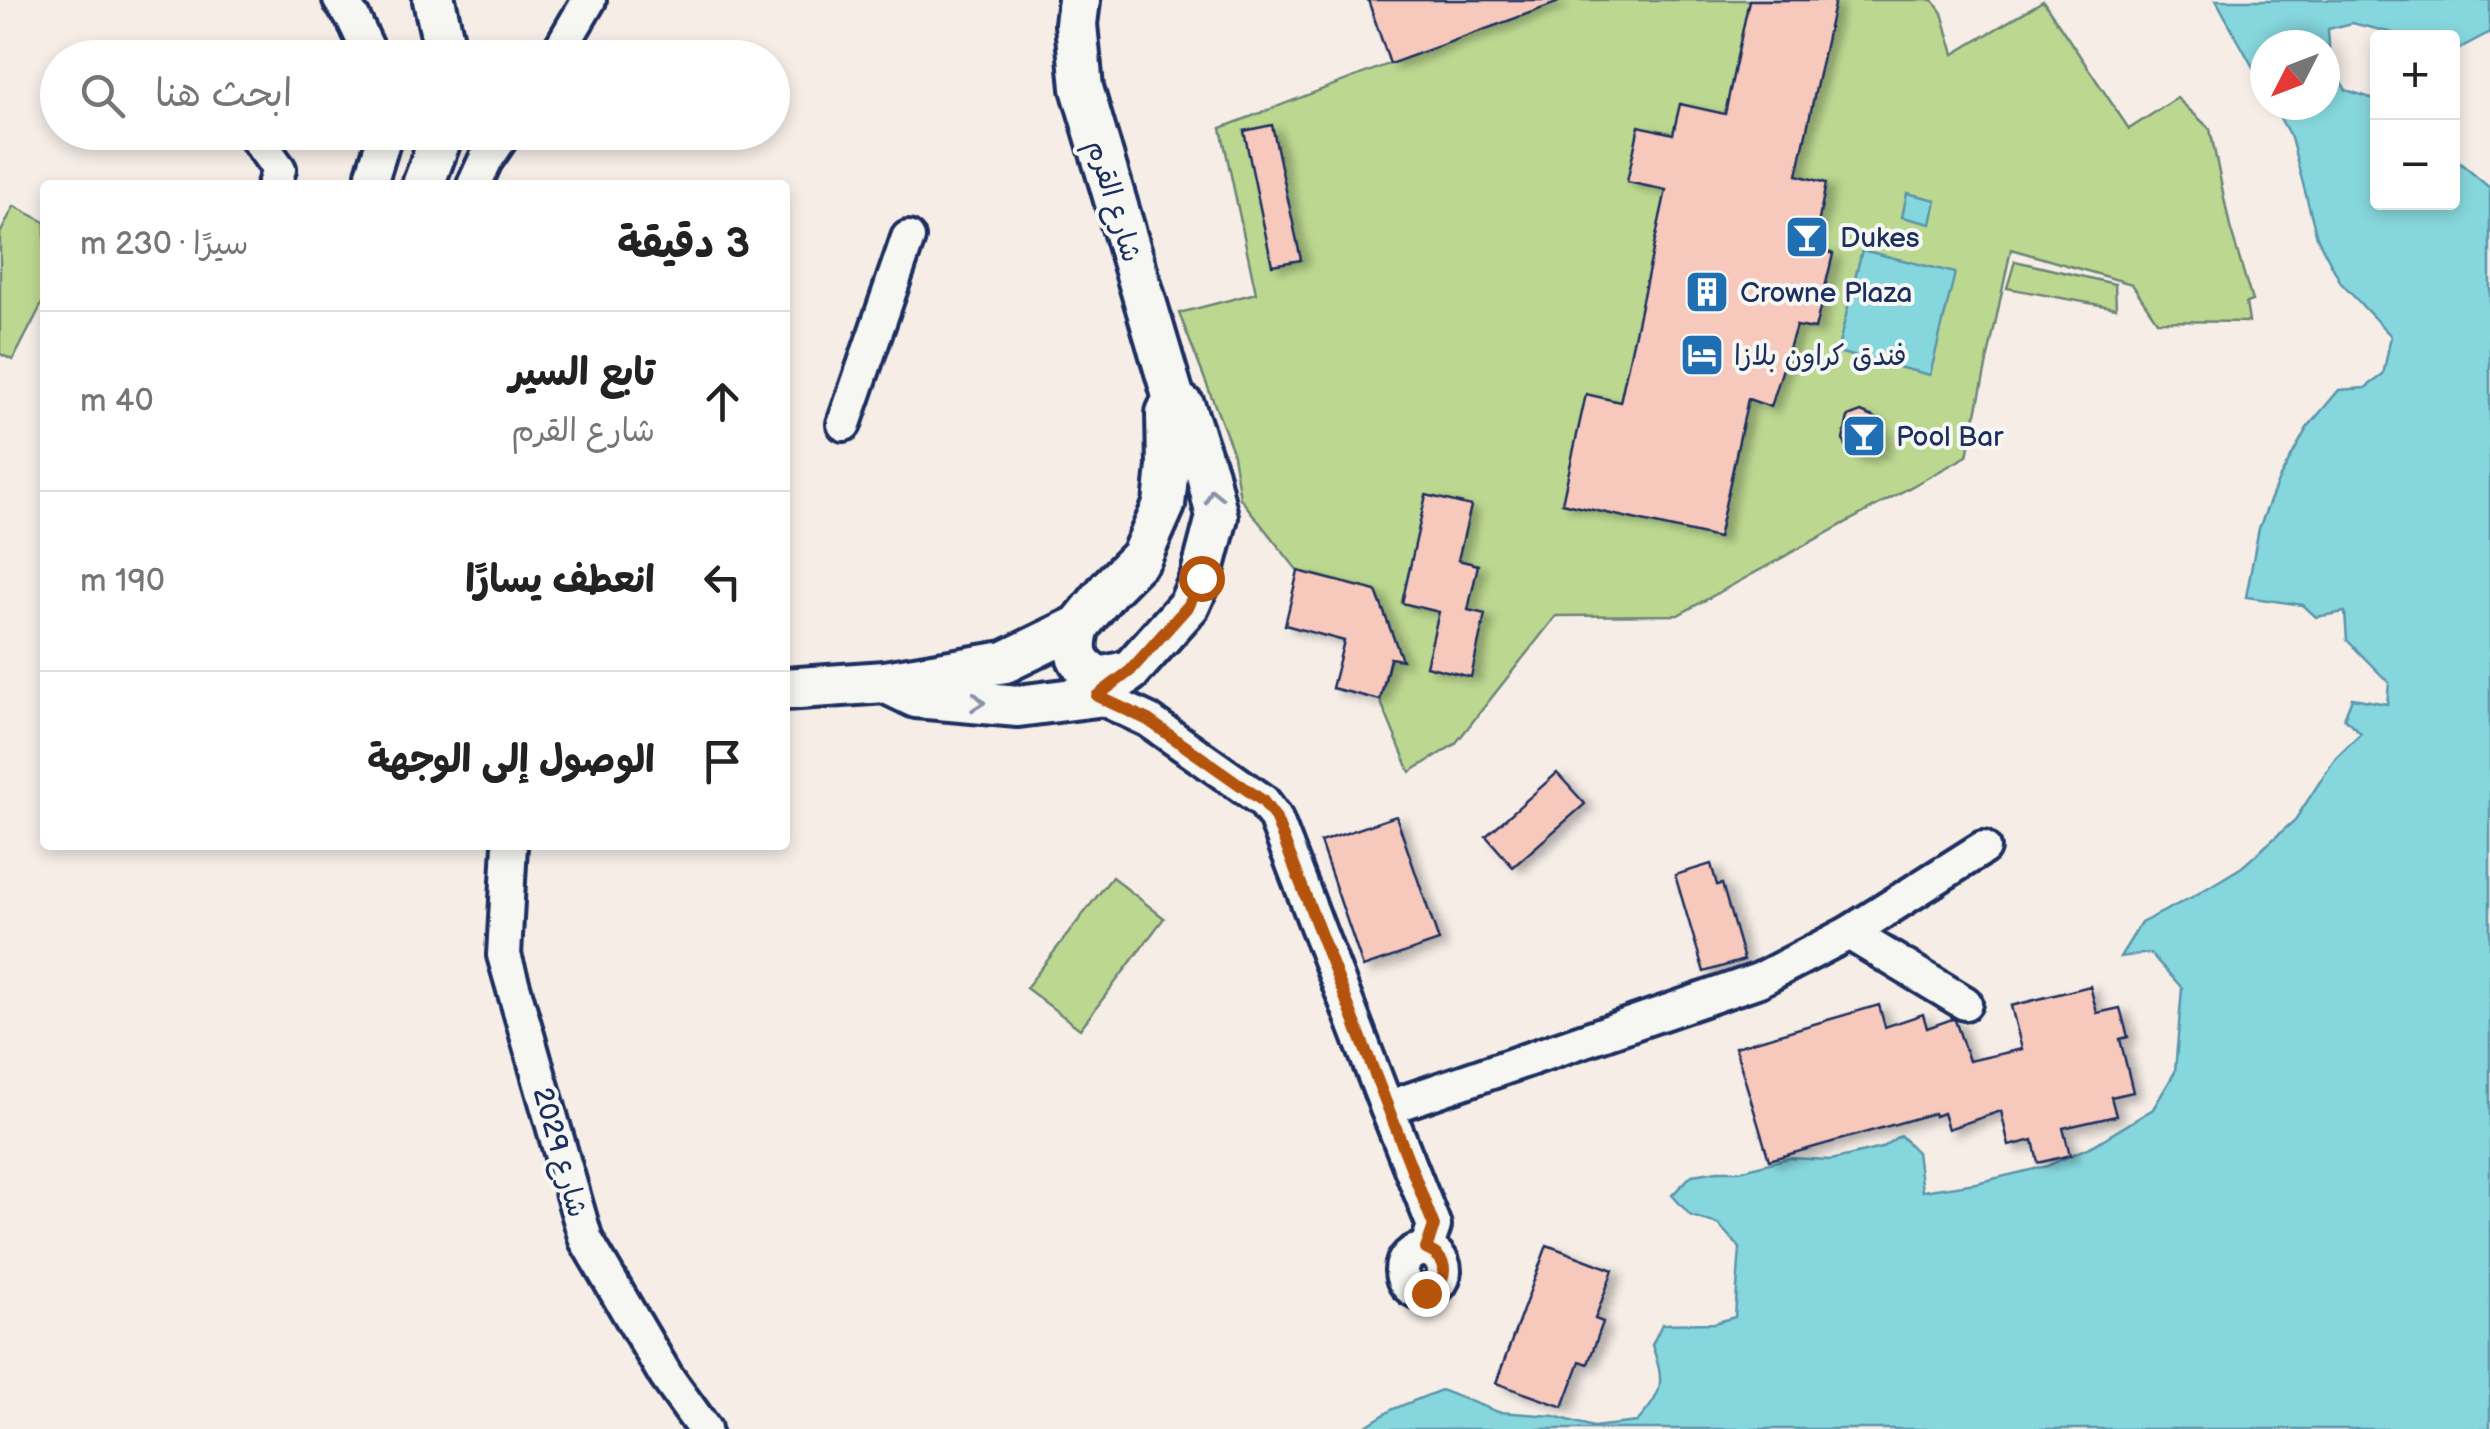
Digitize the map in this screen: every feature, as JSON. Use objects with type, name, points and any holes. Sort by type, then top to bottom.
[{"type":"street","points":[[340,0],[363,40]]},
{"type":"street","points":[[434,0],[443,40]]},
{"type":"street","points":[[565,40],[588,0]]},
{"type":"street","name":"شارع القرم","points":[[884,682],[916,697],[1018,706],[1097,696],[1130,671],[1189,605],[1201,578],[1218,517],[1208,474],[1184,407],[1174,399],[1082,88],[1076,24],[1079,0]]},
{"type":"street","points":[[265,150],[278,169],[275,180]]},
{"type":"street","points":[[373,174],[380,150]]},
{"type":"street","points":[[424,180],[436,150]]},
{"type":"street","points":[[476,180],[493,150]]},
{"type":"street","points":[[844,424],[908,238]]},
{"type":"street","name":"شارع القرم","points":[[790,689],[884,682],[1005,662],[1079,626],[1141,557],[1164,506],[1167,414],[1174,399]]},
{"type":"street","points":[[1141,557],[1160,542],[1176,540],[1189,546],[1198,560],[1201,578]]},
{"type":"street","points":[[1079,626],[1074,645],[1080,662],[1088,670],[1100,678],[1130,671]]},
{"type":"street","points":[[1097,696],[1148,720],[1263,801],[1275,817],[1434,1226],[1426,1249]]},
{"type":"street","points":[[1387,1108],[1758,980],[1848,933],[1983,848]]},
{"type":"street","name":"2029 شارع","points":[[510,850],[504,956],[586,1240],[666,1376],[704,1429]]},
{"type":"street","points":[[1848,933],[1965,1003]]},
{"type":"green space","points":[[1567,0],[1933,0],[1942,13],[1954,54],[2043,1],[2129,129],[2177,98],[2210,129],[2230,227],[2252,301],[2246,303],[2249,322],[2157,321],[2132,284],[2011,249],[1967,456],[1678,615],[1556,616],[1455,744],[1410,772],[1380,700],[1395,642],[1376,591],[1298,571],[1240,498],[1232,449],[1179,313],[1256,293],[1221,128],[1541,6]]},
{"type":"green space","points":[[14,206],[40,219],[40,308],[13,360],[0,354],[0,234]]},
{"type":"green space","points":[[2015,261],[2115,284],[2116,308],[2007,288]]},
{"type":"green space","points":[[1112,877],[1164,918],[1080,1029],[1026,988]]},
{"type":"water","points":[[2216,0],[2490,0],[2490,32],[2460,48],[2460,30],[2380,30],[2352,23],[2328,30],[2250,30],[2250,62]]},
{"type":"water","points":[[2340,80],[2346,90],[2370,98],[2370,210],[2460,210],[2460,163],[2490,188],[2490,1429],[1361,1429],[1393,1409],[1441,1390],[1498,1412],[1554,1416],[1593,1427],[1637,1422],[1653,1403],[1660,1386],[1652,1345],[1662,1324],[1714,1323],[1735,1317],[1740,1248],[1718,1224],[1691,1216],[1672,1195],[1692,1175],[1740,1171],[1788,1158],[1831,1160],[1881,1148],[1900,1135],[1917,1152],[1922,1191],[2047,1166],[2094,1145],[2153,1109],[2175,1072],[2182,988],[2150,953],[2120,957],[2141,923],[2242,867],[2295,820],[2336,757],[2361,733],[2344,718],[2352,698],[2387,704],[2389,683],[2347,640],[2345,612],[2316,617],[2303,605],[2246,597],[2259,528],[2278,481],[2307,428],[2339,390],[2365,388],[2383,375],[2391,336],[2341,283],[2317,237],[2291,138],[2281,120],[2340,120]]},
{"type":"water","points":[[1907,193],[1936,200],[1931,224],[1902,217]]},
{"type":"water","points":[[1862,250],[1955,273],[1930,375],[1837,352]]},
{"type":"building","points":[[1368,0],[1557,0],[1557,3],[1390,64]]},
{"type":"building","name":"Crowne Plaza","points":[[1749,0],[1835,0],[1797,175],[1826,183],[1814,246],[1833,254],[1815,329],[1796,326],[1771,407],[1748,399],[1718,538],[1562,503],[1586,394],[1620,402],[1666,190],[1627,182],[1639,126],[1673,134],[1680,104],[1725,114]]},
{"type":"building","points":[[1272,125],[1301,260],[1272,265],[1244,131]]},
{"type":"building","name":"Pool Bar","points":[[1861,412],[1878,419],[1884,433],[1881,450],[1853,457],[1843,440],[1848,417]]},
{"type":"building","points":[[1426,495],[1471,506],[1458,560],[1478,565],[1468,610],[1485,614],[1471,677],[1426,666],[1439,612],[1402,603]]},
{"type":"building","points":[[1298,571],[1376,591],[1402,660],[1390,658],[1380,700],[1332,688],[1344,641],[1285,625]]},
{"type":"building","points":[[1557,773],[1585,804],[1513,867],[1486,836]]},
{"type":"building","points":[[1396,816],[1439,941],[1363,967],[1320,842]]},
{"type":"building","points":[[1711,864],[1717,885],[1722,884],[1744,960],[1704,972],[1675,875]]},
{"type":"building","points":[[2090,986],[2097,1013],[2120,1008],[2128,1037],[2120,1039],[2133,1092],[2111,1097],[2116,1116],[2063,1128],[2070,1155],[2038,1163],[2033,1140],[2009,1146],[2001,1111],[1948,1129],[1943,1113],[1934,1113],[1769,1160],[1735,1047],[1879,1005],[1885,1027],[1923,1014],[1927,1028],[1955,1020],[1969,1061],[2022,1049],[2011,1006]]},
{"type":"building","points":[[1547,1245],[1613,1270],[1595,1319],[1603,1322],[1588,1364],[1580,1361],[1563,1407],[1496,1383]]},
{"type":"place","name":"Dukes","points":[[1807,237]]},
{"type":"place","name":"Crowne Plaza","points":[[1707,292]]},
{"type":"place","name":"فندق كراون بلازا","points":[[1702,355]]},
{"type":"place","name":"Pool Bar","points":[[1864,436]]},
{"type":"route","points":[[1201,578],[1189,605],[1130,671],[1097,696],[1148,720],[1263,801],[1275,817],[1434,1226],[1426,1249],[1437,1254],[1444,1264],[1444,1277],[1426,1293]]}]
